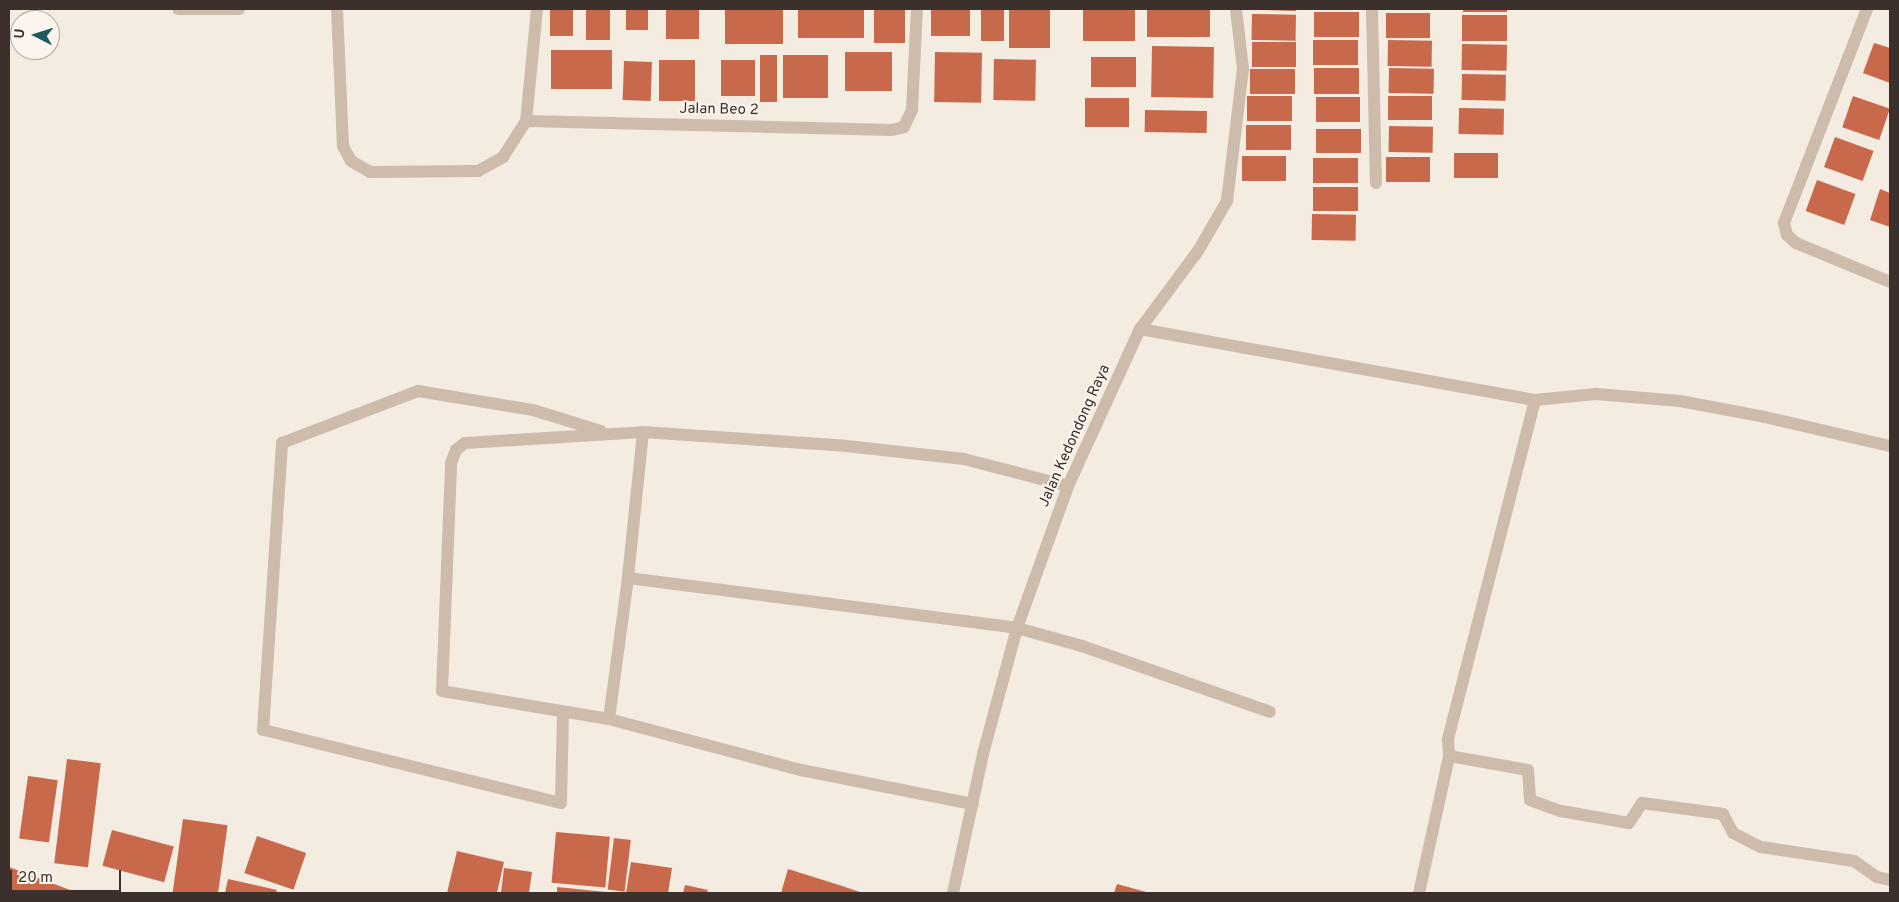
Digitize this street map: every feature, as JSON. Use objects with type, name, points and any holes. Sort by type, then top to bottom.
[{"type":"street","points":[[178,9],[238,9]]},
{"type":"street","points":[[337,9],[343,146],[351,161],[370,172],[478,171],[502,157],[526,121],[537,9]]},
{"type":"street","name":"Jalan Beo 2","points":[[526,121],[892,130],[904,127],[912,110],[917,9]]},
{"type":"street","name":"Jalan Kedondong Raya","points":[[952,893],[1017,628],[1068,486],[1140,329],[1198,251],[1227,201],[1243,69],[1236,9]]},
{"type":"street","points":[[1372,9],[1376,183]]},
{"type":"street","points":[[1867,9],[1784,224],[1787,235],[1796,243],[1890,282]]},
{"type":"street","points":[[1140,329],[1535,400],[1596,394],[1680,401],[1765,417],[1890,446]]},
{"type":"street","points":[[562,713],[562,803],[263,730],[282,443],[418,392],[533,410],[610,434]]},
{"type":"street","points":[[1419,893],[1449,756],[1448,739],[1535,400]]},
{"type":"street","points":[[609,719],[628,578],[643,432]]},
{"type":"street","points":[[973,804],[801,770],[609,719],[562,713],[442,691],[451,463],[456,450],[473,441],[643,432],[846,446],[964,459],[1068,486]]},
{"type":"street","points":[[628,578],[1017,628],[1082,646],[1270,712]]},
{"type":"street","points":[[1449,756],[1528,770],[1530,800],[1561,811],[1629,823],[1642,803],[1723,814],[1734,833],[1761,847],[1854,861],[1877,877],[1890,880]]},
{"type":"building","points":[[550,9],[573,9],[573,36],[550,36]]},
{"type":"building","points":[[586,9],[610,9],[610,40],[586,40]]},
{"type":"building","points":[[626,9],[648,9],[648,30],[626,30]]},
{"type":"building","points":[[666,9],[699,9],[699,39],[666,39]]},
{"type":"building","points":[[725,9],[783,9],[783,44],[725,44]]},
{"type":"building","points":[[798,9],[864,9],[864,38],[798,38]]},
{"type":"building","points":[[874,9],[905,9],[905,43],[874,43]]},
{"type":"building","points":[[931,9],[970,9],[970,36],[931,36]]},
{"type":"building","points":[[981,9],[1004,9],[1004,41],[981,41]]},
{"type":"building","points":[[1009,9],[1050,9],[1050,48],[1009,48]]},
{"type":"building","points":[[1083,9],[1135,9],[1135,41],[1083,41]]},
{"type":"building","points":[[1147,9],[1210,9],[1210,37],[1147,37]]},
{"type":"building","points":[[1296,9],[1296,11],[1261,10]]},
{"type":"building","points":[[1463,9],[1507,9],[1507,12],[1463,12]]},
{"type":"building","points":[[1314,12],[1359,12],[1359,37],[1314,37]]},
{"type":"building","points":[[1386,13],[1430,13],[1430,38],[1386,38]]},
{"type":"building","points":[[1252,14],[1296,15],[1296,41],[1252,40]]},
{"type":"building","points":[[1462,15],[1507,15],[1507,41],[1462,41]]},
{"type":"building","points":[[1313,40],[1358,40],[1358,65],[1313,65]]},
{"type":"building","points":[[1388,40],[1432,41],[1432,67],[1388,66]]},
{"type":"building","points":[[1252,42],[1296,42],[1296,67],[1252,67]]},
{"type":"building","points":[[1874,43],[1890,48],[1890,83],[1863,73]]},
{"type":"building","points":[[1462,44],[1507,45],[1507,71],[1462,70]]},
{"type":"building","points":[[1152,46],[1214,47],[1213,98],[1151,97]]},
{"type":"building","points":[[551,50],[612,50],[612,89],[551,89]]},
{"type":"building","points":[[845,52],[892,52],[892,91],[845,91]]},
{"type":"building","points":[[935,52],[982,53],[981,103],[934,102]]},
{"type":"building","points":[[760,55],[777,55],[777,102],[760,102]]},
{"type":"building","points":[[783,55],[828,55],[828,98],[783,98]]},
{"type":"building","points":[[1091,57],[1136,57],[1136,87],[1091,87]]},
{"type":"building","points":[[994,59],[1036,60],[1035,101],[993,100]]},
{"type":"building","points":[[659,60],[695,60],[695,101],[659,101]]},
{"type":"building","points":[[721,60],[755,60],[755,96],[721,96]]},
{"type":"building","points":[[624,61],[652,62],[651,101],[623,100]]},
{"type":"building","points":[[1314,68],[1359,68],[1359,94],[1314,94]]},
{"type":"building","points":[[1389,68],[1434,69],[1434,94],[1389,93]]},
{"type":"building","points":[[1250,69],[1295,69],[1295,94],[1250,94]]},
{"type":"building","points":[[1462,74],[1506,75],[1506,101],[1462,100]]},
{"type":"building","points":[[1247,96],[1292,96],[1292,121],[1247,121]]},
{"type":"building","points":[[1388,96],[1432,96],[1432,120],[1388,120]]},
{"type":"building","points":[[1853,96],[1890,109],[1879,140],[1842,127]]},
{"type":"building","points":[[1316,97],[1360,97],[1360,122],[1316,122]]},
{"type":"building","points":[[1085,98],[1129,98],[1129,127],[1085,127]]},
{"type":"building","points":[[1459,108],[1504,109],[1504,135],[1459,134]]},
{"type":"building","points":[[1145,110],[1207,111],[1207,133],[1145,132]]},
{"type":"building","points":[[1246,125],[1291,125],[1291,150],[1246,150]]},
{"type":"building","points":[[1389,126],[1433,127],[1433,153],[1389,152]]},
{"type":"building","points":[[1316,129],[1361,129],[1361,153],[1316,153]]},
{"type":"building","points":[[1835,137],[1874,151],[1863,181],[1824,167]]},
{"type":"building","points":[[1454,153],[1498,153],[1498,178],[1454,178]]},
{"type":"building","points":[[1242,156],[1286,156],[1286,181],[1242,181]]},
{"type":"building","points":[[1386,157],[1430,157],[1430,182],[1386,182]]},
{"type":"building","points":[[1313,158],[1358,158],[1358,183],[1313,183]]},
{"type":"building","points":[[1817,180],[1856,194],[1844,225],[1806,211]]},
{"type":"building","points":[[1313,187],[1358,187],[1358,211],[1313,211]]},
{"type":"building","points":[[1880,189],[1890,193],[1890,227],[1870,220]]},
{"type":"building","points":[[1312,214],[1356,215],[1356,241],[1312,240]]},
{"type":"building","points":[[67,759],[101,763],[88,867],[54,863]]},
{"type":"building","points":[[28,776],[58,780],[49,843],[19,838]]},
{"type":"building","points":[[183,819],[228,825],[218,893],[173,893]]},
{"type":"building","points":[[112,830],[174,847],[164,882],[102,866]]},
{"type":"building","points":[[556,832],[610,837],[605,888],[552,883]]},
{"type":"building","points":[[257,836],[306,853],[293,890],[244,873]]},
{"type":"building","points":[[614,838],[631,840],[625,892],[608,890]]},
{"type":"building","points":[[457,851],[504,862],[497,893],[447,893]]},
{"type":"building","points":[[631,862],[672,868],[668,893],[626,893]]},
{"type":"building","points":[[9,867],[78,893],[9,893]]},
{"type":"building","points":[[504,868],[532,872],[529,893],[501,893]]},
{"type":"building","points":[[788,869],[839,885],[863,893],[781,893]]},
{"type":"building","points":[[228,879],[277,890],[276,893],[225,893]]},
{"type":"building","points":[[1117,884],[1150,893],[1114,893]]},
{"type":"building","points":[[685,885],[708,890],[707,893],[683,893]]},
{"type":"building","points":[[557,887],[606,892],[606,893],[557,893]]}]
